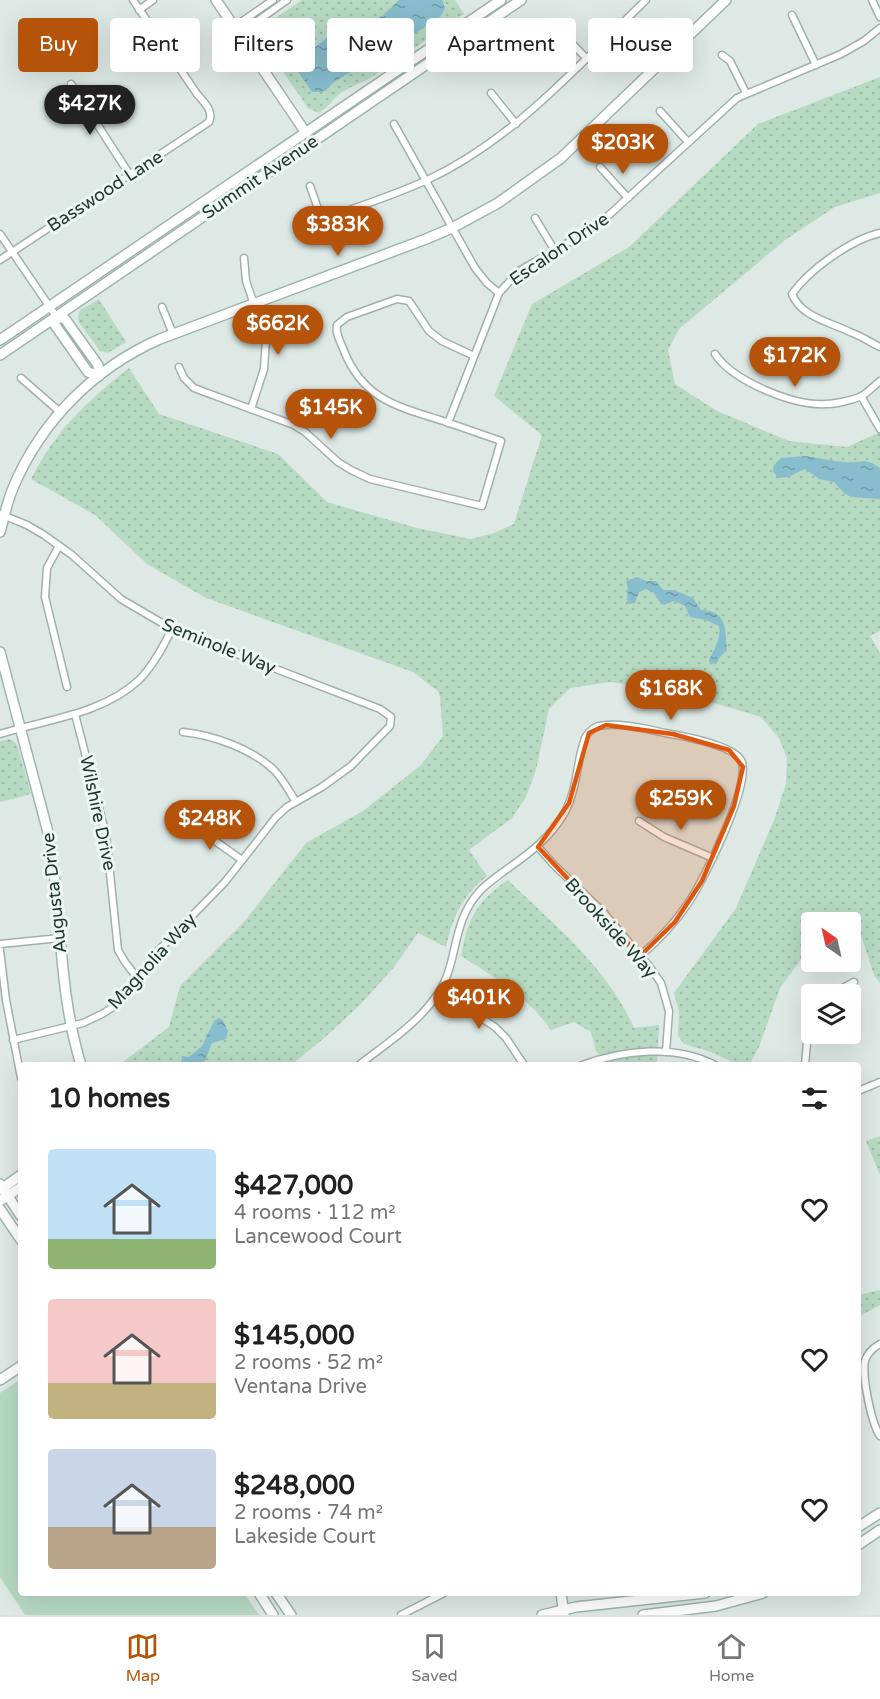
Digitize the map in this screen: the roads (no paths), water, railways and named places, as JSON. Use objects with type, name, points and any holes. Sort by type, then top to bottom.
[{"type":"street","points":[[133,0],[139,9],[153,0]]},
{"type":"street","points":[[216,0],[228,18]]},
{"type":"street","points":[[252,18],[273,0]]},
{"type":"street","points":[[258,18],[287,0]]},
{"type":"street","name":"Summit Avenue","points":[[0,340],[501,0]]},
{"type":"street","name":"Summit Avenue","points":[[0,355],[520,0]]},
{"type":"street","points":[[626,18],[646,0]]},
{"type":"street","points":[[693,32],[726,0]]},
{"type":"street","points":[[872,0],[880,16]]},
{"type":"street","name":"Basswood Lane","points":[[0,260],[209,122],[211,118],[208,107],[139,9]]},
{"type":"street","points":[[792,15],[816,65]]},
{"type":"street","name":"Escalon Drive","points":[[448,423],[499,293],[519,271],[598,224],[725,108],[746,93],[849,51],[880,28]]},
{"type":"street","points":[[310,186],[322,219],[426,181],[472,154],[516,124],[547,98],[587,59],[576,47]]},
{"type":"street","points":[[722,55],[730,61],[746,93]]},
{"type":"street","points":[[265,72],[312,142]]},
{"type":"street","points":[[0,532],[2,515],[23,466],[60,412],[99,376],[139,349],[173,334],[452,228],[498,203],[553,164],[651,72]]},
{"type":"street","points":[[71,84],[130,175]]},
{"type":"street","points":[[490,93],[516,124]]},
{"type":"street","points":[[660,111],[688,142]]},
{"type":"street","points":[[394,124],[475,268],[499,293]]},
{"type":"street","points":[[600,167],[628,198]]},
{"type":"street","points":[[535,218],[555,250]]},
{"type":"street","points":[[880,233],[852,243],[800,282],[792,294],[796,304],[813,316],[880,347]]},
{"type":"street","points":[[0,234],[56,316],[64,319],[98,365],[99,376]]},
{"type":"street","points":[[244,258],[246,281],[266,339],[266,354],[260,384],[251,409]]},
{"type":"street","points":[[179,368],[184,378],[194,388],[294,425],[339,462],[370,479],[482,506],[501,441],[400,408],[383,400],[367,388],[354,373],[337,333],[337,325],[347,317],[397,299],[409,301],[429,331],[442,342],[474,356]]},
{"type":"street","points":[[162,307],[173,334]]},
{"type":"street","points":[[715,354],[728,369],[752,384],[783,398],[826,404],[861,396],[880,381]]},
{"type":"street","points":[[21,378],[60,412]]},
{"type":"street","points":[[861,396],[880,429]]},
{"type":"street","name":"Seminole Way","points":[[2,515],[27,525],[59,546],[121,599],[172,629],[380,709],[391,717]]},
{"type":"street","points":[[59,546],[47,568],[45,597],[67,687]]},
{"type":"street","points":[[0,734],[75,714],[108,701],[140,679],[157,657],[172,629]]},
{"type":"street","name":"Augusta Drive","points":[[0,652],[49,836],[64,987],[80,1062]]},
{"type":"street","name":"Wilshire Drive","points":[[75,714],[106,835],[118,950],[138,979]]},
{"type":"street","name":"Magnolia Way","points":[[13,1040],[71,1027],[89,1021],[110,1009],[131,990],[149,962],[215,893],[276,817],[330,782],[361,757],[390,726],[391,717]]},
{"type":"street","points":[[363,1062],[410,1024],[440,991],[463,915],[471,902],[491,881],[538,847],[554,829],[569,803],[578,775],[585,740],[592,729],[606,725],[666,733],[729,750],[740,759],[744,771],[740,790],[702,881],[668,930],[640,956]]},
{"type":"street","points":[[183,732],[218,740],[259,758],[278,775],[296,802]]},
{"type":"street","points":[[639,821],[664,837],[713,858]]},
{"type":"street","points":[[185,828],[208,836],[242,860]]},
{"type":"street","name":"Brookside Way","points":[[538,847],[595,904],[661,983],[668,1002],[666,1052]]},
{"type":"street","points":[[0,944],[60,938]]},
{"type":"street","points":[[0,950],[3,1000],[18,1064]]},
{"type":"street","points":[[850,984],[854,982]]},
{"type":"street","points":[[440,991],[495,1027],[506,1038],[522,1062]]},
{"type":"street","points":[[806,1062],[809,1044]]},
{"type":"street","points":[[593,1062],[623,1054],[666,1052],[694,1055],[709,1062]]},
{"type":"street","points":[[861,1090],[880,1082]]},
{"type":"street","points":[[2,1192],[18,1178]]},
{"type":"street","points":[[2,1192],[18,1188]]},
{"type":"street","points":[[2,1192],[18,1212]]},
{"type":"street","points":[[0,1209],[18,1236]]},
{"type":"street","points":[[880,1344],[868,1353],[865,1364],[873,1418],[880,1436]]},
{"type":"street","points":[[0,1380],[18,1368]]},
{"type":"street","points":[[861,1525],[880,1513]]},
{"type":"street","points":[[861,1543],[879,1528]]},
{"type":"street","points":[[261,1596],[273,1615]]},
{"type":"street","points":[[278,1596],[291,1615]]},
{"type":"street","points":[[401,1615],[438,1596]]},
{"type":"street","points":[[561,1596],[564,1613]]},
{"type":"street","points":[[542,1615],[684,1596]]},
{"type":"street","points":[[643,1615],[716,1606],[752,1596]]},
{"type":"water","points":[[399,0],[442,0],[445,8],[438,18],[426,18],[426,26],[414,34],[414,18],[377,18]]},
{"type":"water","points":[[327,38],[327,72],[351,72],[321,92],[312,92],[298,72],[315,72],[315,47]]},
{"type":"water","points":[[806,456],[844,462],[866,461],[874,464],[880,468],[880,499],[851,497],[834,482],[819,479],[805,469],[788,477],[778,478],[773,471],[774,465],[781,458]]},
{"type":"water","points":[[637,577],[646,581],[656,581],[663,590],[674,590],[693,598],[701,610],[710,611],[721,618],[725,629],[727,650],[716,664],[710,663],[709,660],[718,639],[719,626],[706,620],[690,617],[685,606],[674,601],[661,604],[654,593],[646,589],[639,592],[635,603],[629,604],[626,581]]},
{"type":"water","points":[[219,1018],[223,1020],[228,1031],[226,1039],[212,1043],[204,1062],[181,1062],[182,1056],[189,1057],[202,1046],[214,1021]]}]
